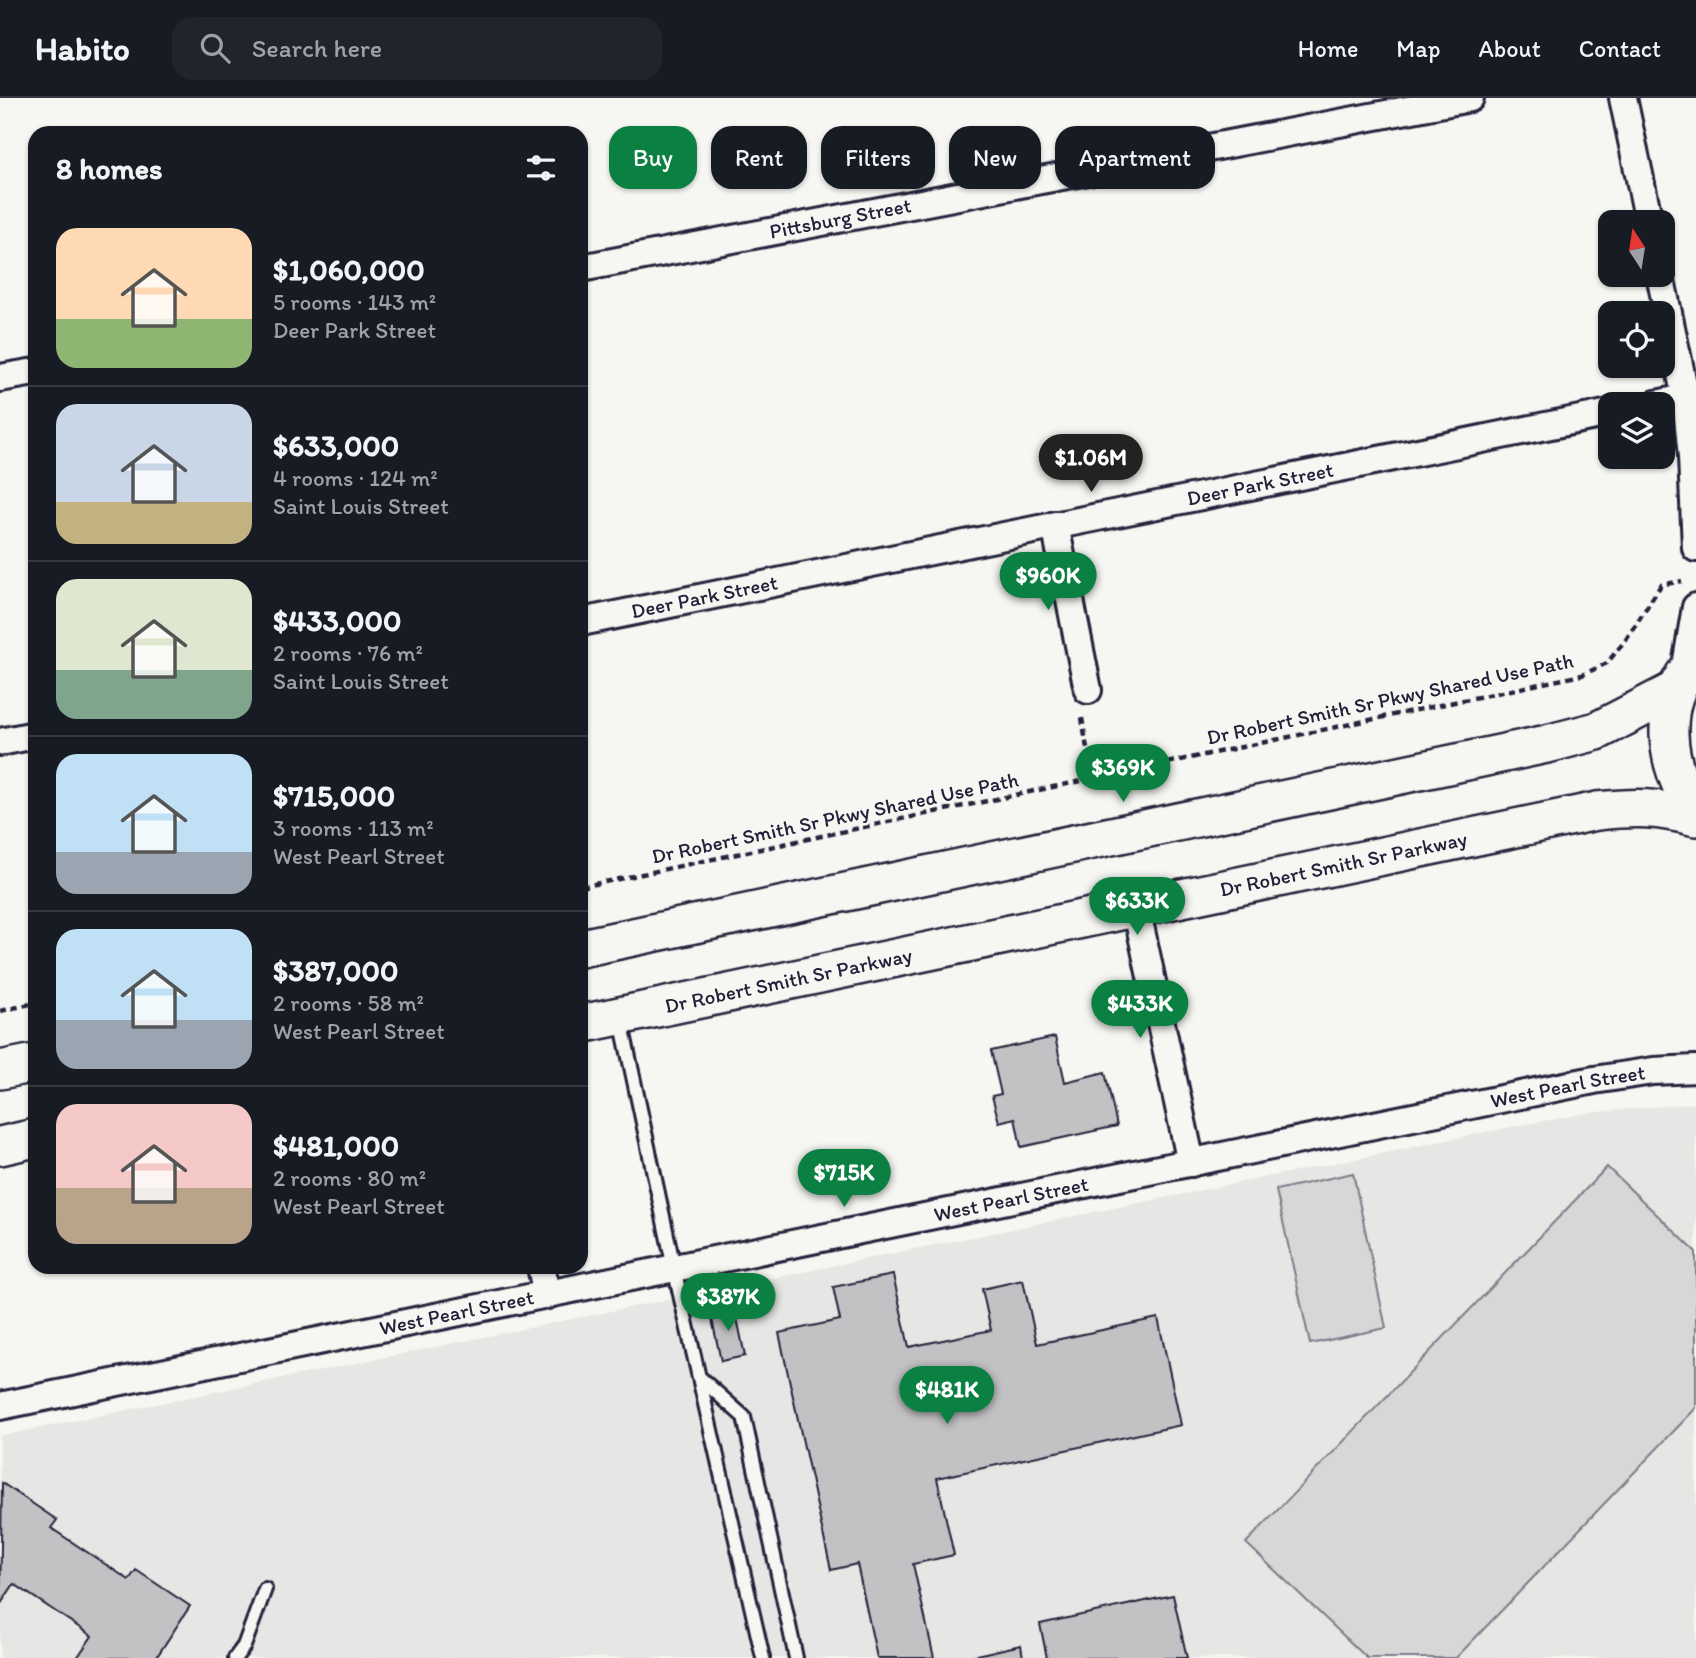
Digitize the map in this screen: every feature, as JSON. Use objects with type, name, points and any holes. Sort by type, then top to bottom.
[{"type":"street","name":"Pittsburg Street","points":[[588,267],[1470,98]]},
{"type":"street","points":[[1623,98],[1646,210]]},
{"type":"street","points":[[1663,287],[1691,395],[1696,548]]},
{"type":"street","points":[[0,379],[28,373]]},
{"type":"street","name":"Deer Park Street","points":[[588,621],[1598,415]]},
{"type":"street","points":[[1055,525],[1088,690]]},
{"type":"street","points":[[1696,607],[1685,674],[1669,732],[1671,757],[1696,809]]},
{"type":"street","points":[[588,947],[1547,744],[1597,731],[1685,674]]},
{"type":"street","points":[[0,742],[28,736]]},
{"type":"street","name":"Dr Robert Smith Sr Parkway","points":[[588,1023],[1597,811],[1662,808],[1696,817]]},
{"type":"street","points":[[1136,907],[1191,1163]]},
{"type":"street","points":[[0,1070],[28,1064]]},
{"type":"street","name":"West Pearl Street","points":[[0,1406],[1594,1080],[1653,1071],[1696,1069]]},
{"type":"street","points":[[0,1146],[28,1140]]},
{"type":"street","points":[[543,1274],[547,1294]]},
{"type":"lane","points":[[620,1016],[763,1658]]},
{"type":"lane","points":[[699,1377],[744,1417],[796,1658]]},
{"type":"lane","points":[[235,1658],[244,1646],[265,1590]]},
{"type":"path","name":"Dr Robert Smith Sr Pkwy Shared Use Path","points":[[588,886],[1582,675],[1607,663],[1625,641],[1661,585],[1671,582]]},
{"type":"path","points":[[1088,690],[1078,698],[1092,779]]},
{"type":"path","points":[[0,1011],[28,1005]]},
{"type":"shaded area","points":[[1696,1103],[1696,1658],[0,1658],[0,1436],[1511,1127],[1588,1113]]},
{"type":"shaded area","points":[[1607,1167],[1696,1252],[1696,1408],[1456,1658],[1367,1658],[1246,1543]]},
{"type":"shaded area","points":[[1353,1173],[1386,1328],[1310,1344],[1276,1190]]},
{"type":"building","points":[[1055,1037],[1065,1082],[1105,1072],[1117,1126],[1021,1147],[1015,1118],[999,1122],[992,1096],[1001,1094],[991,1051]]},
{"type":"building","points":[[893,1275],[909,1347],[991,1330],[982,1289],[1023,1280],[1037,1344],[1158,1318],[1181,1425],[937,1478],[954,1555],[913,1564],[934,1658],[877,1658],[857,1564],[831,1570],[779,1333],[840,1320],[833,1287]]},
{"type":"building","points":[[734,1304],[745,1356],[721,1361],[710,1310]]},
{"type":"building","points":[[2,1483],[57,1520],[51,1528],[129,1580],[136,1570],[190,1606],[156,1658],[77,1658],[92,1636],[14,1584],[0,1605]]},
{"type":"building","points":[[1173,1595],[1187,1658],[1047,1658],[1040,1624]]},
{"type":"building","points":[[1021,1645],[1023,1658],[963,1658]]}]
